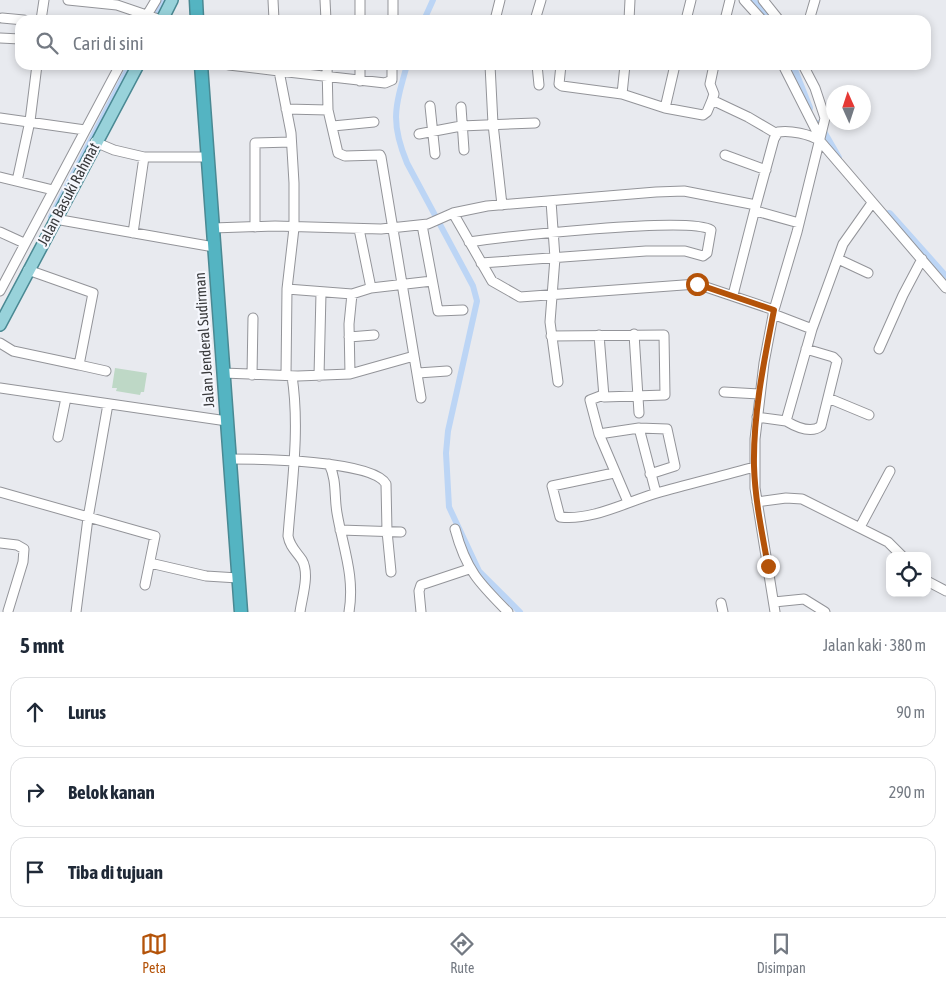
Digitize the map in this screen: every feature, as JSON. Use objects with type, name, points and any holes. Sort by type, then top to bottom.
[{"type":"highway","points":[[196,0],[197,15]]},
{"type":"highway","name":"Jalan Jenderal Sudirman","points":[[201,70],[223,373],[221,421],[229,458],[240,612]]},
{"type":"main road","points":[[163,15],[172,0]]},
{"type":"main road","name":"Jalan Basuki Rahmat","points":[[0,324],[5,291],[28,270],[96,142],[127,70]]},
{"type":"street","points":[[42,15],[44,0]]},
{"type":"street","points":[[68,0],[117,5],[141,15]]},
{"type":"street","points":[[147,15],[156,0]]},
{"type":"street","points":[[273,0],[274,15]]},
{"type":"street","points":[[325,0],[326,15]]},
{"type":"street","points":[[360,0],[360,15]]},
{"type":"street","points":[[393,0],[393,15]]},
{"type":"street","points":[[497,15],[500,0]]},
{"type":"street","points":[[536,15],[541,0]]},
{"type":"street","points":[[629,15],[630,0]]},
{"type":"street","points":[[687,15],[691,0]]},
{"type":"street","points":[[726,15],[730,0]]},
{"type":"street","points":[[744,0],[758,15]]},
{"type":"street","points":[[763,0],[775,15]]},
{"type":"street","points":[[811,15],[815,0]]},
{"type":"street","points":[[2,18],[15,19]]},
{"type":"street","points":[[0,38],[15,40]]},
{"type":"street","points":[[17,181],[30,121],[35,70]]},
{"type":"street","points":[[5,291],[24,243],[85,130],[127,70]]},
{"type":"street","points":[[278,70],[281,102],[291,142],[294,228],[287,289],[289,375],[296,409],[288,536],[292,549],[302,561],[304,570],[300,612]]},
{"type":"street","points":[[290,70],[360,81],[389,82],[392,80],[392,70]]},
{"type":"street","points":[[327,70],[328,110],[333,126],[336,149],[341,156],[381,155],[421,398]]},
{"type":"street","points":[[360,70],[360,81]]},
{"type":"street","points":[[490,70],[493,124],[502,204]]},
{"type":"street","points":[[538,70],[539,85]]},
{"type":"street","points":[[560,70],[559,84],[562,86],[622,94],[665,108],[703,115],[708,112],[714,94],[710,84],[713,70]]},
{"type":"street","points":[[622,94],[624,70]]},
{"type":"street","points":[[665,108],[674,70]]},
{"type":"street","points":[[786,70],[821,137],[872,203],[946,288]]},
{"type":"street","points":[[775,612],[757,502],[754,467],[759,394],[773,312],[799,223],[825,118],[805,70]]},
{"type":"street","points":[[712,100],[748,116],[777,134]]},
{"type":"street","points":[[281,102],[328,110]]},
{"type":"street","points":[[430,106],[435,154]]},
{"type":"street","points":[[462,107],[461,126],[464,150]]},
{"type":"street","points":[[0,118],[85,130]]},
{"type":"street","points":[[333,126],[374,122]]},
{"type":"street","points":[[419,134],[461,126],[535,123]]},
{"type":"street","points":[[733,295],[777,134],[783,131],[821,137]]},
{"type":"street","points":[[96,142],[114,150],[144,157],[208,157]]},
{"type":"street","points":[[255,226],[255,143],[291,142]]},
{"type":"street","points":[[725,155],[766,170]]},
{"type":"street","points":[[133,233],[144,157]]},
{"type":"street","points":[[0,177],[53,190]]},
{"type":"street","points":[[213,228],[255,226],[393,228],[432,223],[451,214],[502,204],[684,191],[756,208],[799,223]]},
{"type":"street","points":[[550,200],[554,258],[550,322],[558,382]]},
{"type":"street","points":[[786,421],[812,329],[847,236],[872,203]]},
{"type":"street","points":[[451,214],[492,281],[515,295],[524,298],[697,284],[733,295],[736,298],[812,329]]},
{"type":"street","points":[[55,219],[214,247]]},
{"type":"street","points":[[422,225],[438,311],[463,310]]},
{"type":"street","points":[[468,242],[553,233],[676,225],[711,230],[707,253],[703,256],[671,251],[481,263]]},
{"type":"street","points":[[359,229],[371,288]]},
{"type":"street","points":[[0,232],[24,243]]},
{"type":"street","points":[[879,349],[903,295],[922,259]]},
{"type":"street","points":[[838,260],[868,272]]},
{"type":"street","points":[[28,270],[93,293],[79,366]]},
{"type":"street","points":[[287,289],[352,294],[371,288],[432,281]]},
{"type":"street","points":[[319,376],[322,293]]},
{"type":"street","points":[[350,374],[349,337],[352,294]]},
{"type":"street","points":[[252,318],[252,375]]},
{"type":"street","points":[[634,334],[639,413]]},
{"type":"street","points":[[551,336],[664,334],[665,395],[607,398],[603,395],[591,398],[590,400],[599,434],[628,502]]},
{"type":"street","points":[[349,337],[374,335]]},
{"type":"street","points":[[599,335],[603,395]]},
{"type":"street","points":[[0,343],[13,351],[106,371]]},
{"type":"street","points":[[757,417],[786,421],[798,427],[818,429],[828,398],[836,359],[806,349]]},
{"type":"street","points":[[223,373],[319,376],[350,374],[414,356]]},
{"type":"street","points":[[418,374],[446,371]]},
{"type":"street","points":[[0,388],[221,421]]},
{"type":"street","points":[[724,392],[759,394]]},
{"type":"street","points":[[58,437],[66,398]]},
{"type":"street","points":[[828,398],[869,415]]},
{"type":"street","points":[[76,612],[88,518],[108,404]]},
{"type":"street","points":[[599,434],[639,428],[667,429],[676,466],[650,474]]},
{"type":"street","points":[[639,428],[656,493]]},
{"type":"street","points":[[229,458],[329,464],[365,471],[384,480],[387,498],[387,531],[391,572]]},
{"type":"street","points":[[329,464],[335,480],[336,511],[352,581],[350,612]]},
{"type":"street","points":[[614,472],[552,486],[560,517],[579,517],[656,493],[754,467]]},
{"type":"street","points":[[860,527],[890,472]]},
{"type":"street","points":[[0,492],[154,536],[145,585]]},
{"type":"street","points":[[757,502],[798,498],[860,527],[892,545],[898,552]]},
{"type":"street","points":[[455,528],[469,569],[480,584],[508,612]]},
{"type":"street","points":[[340,530],[401,532]]},
{"type":"street","points":[[0,543],[17,545],[24,549],[23,562],[8,611]]},
{"type":"street","points":[[150,563],[206,576],[238,578]]},
{"type":"street","points":[[421,612],[418,591],[421,585],[469,569]]},
{"type":"street","points":[[931,583],[946,591]]},
{"type":"street","points":[[774,602],[804,599],[825,612]]},
{"type":"green space","points":[[115,368],[147,373],[144,392],[141,392],[140,395],[116,391],[117,388],[112,388]]},
{"type":"waterway","points":[[156,15],[164,0]]},
{"type":"waterway","points":[[426,15],[433,0]]},
{"type":"waterway","points":[[750,0],[764,15]]},
{"type":"waterway","points":[[51,217],[127,70]]},
{"type":"waterway","points":[[406,70],[396,114],[396,125],[402,149],[407,163],[473,286],[477,301],[448,431],[446,453],[449,507],[479,571],[520,612]]},
{"type":"waterway","points":[[793,70],[808,108]]},
{"type":"waterway","points":[[818,125],[837,158]]},
{"type":"waterway","points":[[889,215],[946,279]]},
{"type":"route","points":[[697,284],[709,286],[733,295],[736,298],[774,310],[759,394],[754,454],[760,522],[768,566]]}]
